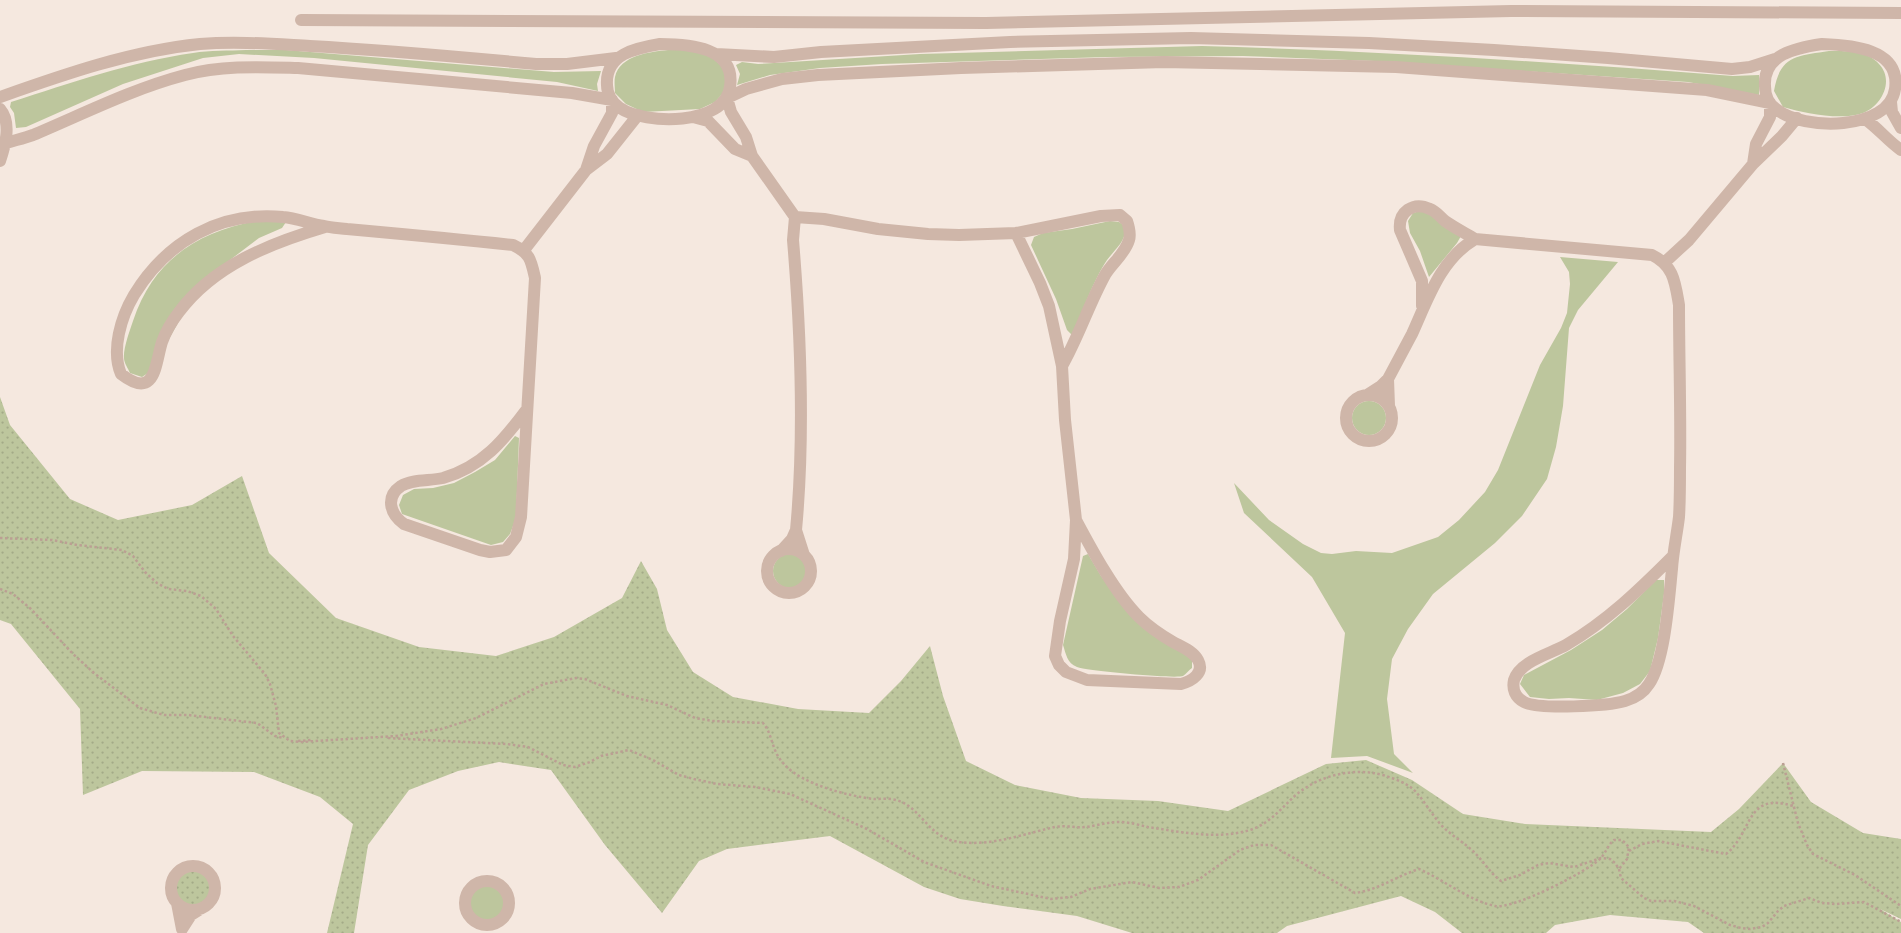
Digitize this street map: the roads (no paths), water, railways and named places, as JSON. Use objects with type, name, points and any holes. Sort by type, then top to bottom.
[{"type":"street","points":[[300,20],[986,23],[1512,11],[1901,13]]},
{"type":"street","points":[[0,97],[97,64],[164,49],[236,42],[332,47],[536,64],[567,64],[616,58],[642,47],[660,44],[681,44],[716,54],[774,57],[821,52],[1010,42],[1191,38],[1484,50],[1732,69],[1750,67],[1775,59],[1795,49],[1822,44],[1844,45],[1901,60]]},
{"type":"street","points":[[616,58],[610,66],[606,77],[607,90],[612,100],[626,111],[658,118],[678,119],[713,110],[721,105],[726,98],[730,91],[732,80],[729,69],[716,54]]},
{"type":"street","points":[[1880,55],[1889,63],[1894,72],[1896,82],[1892,112],[1901,128]]},
{"type":"street","points":[[1775,59],[1764,78],[1765,93],[1776,110],[1797,118],[1818,123],[1839,123],[1865,119],[1885,109],[1895,97]]},
{"type":"street","points":[[726,98],[746,89],[782,79],[818,75],[1093,63],[1173,62],[1406,68],[1707,90],[1770,102]]},
{"type":"street","points":[[3,145],[31,136],[116,99],[160,83],[186,74],[222,68],[298,68],[572,93],[612,100]]},
{"type":"street","points":[[726,98],[731,112],[746,137],[752,156],[795,217],[793,240],[801,377],[800,494],[796,530],[792,539],[770,560],[767,575],[770,583],[781,592],[796,593],[803,589],[811,576],[809,561],[804,555],[793,549],[781,550]]},
{"type":"street","points":[[586,170],[594,146],[612,113],[612,100]]},
{"type":"street","points":[[1753,164],[1756,144],[1770,117],[1770,102]]},
{"type":"street","points":[[0,109],[4,113],[7,128],[0,161]]},
{"type":"street","points":[[524,250],[586,170],[607,154],[638,114]]},
{"type":"street","points":[[693,116],[708,121],[736,149],[752,156]]},
{"type":"street","points":[[1665,262],[1689,240],[1753,164],[1797,118]]},
{"type":"street","points":[[1865,119],[1901,150]]},
{"type":"street","points":[[1422,306],[1422,281],[1400,230],[1399,223],[1402,215],[1407,210],[1415,207],[1425,207],[1432,210],[1457,229],[1475,239],[1652,255],[1665,262],[1672,276],[1679,305],[1679,516],[1668,612],[1656,671],[1651,682],[1644,690],[1627,700],[1603,705],[1538,706],[1526,703],[1519,698],[1513,691],[1513,683],[1520,669],[1552,653],[1600,624],[1622,606],[1673,556]]},
{"type":"street","points":[[795,217],[824,219],[878,229],[928,234],[1016,233],[1102,216],[1120,215],[1127,221],[1129,240],[1125,249],[1106,272],[1076,341],[1062,366]]},
{"type":"street","points":[[325,227],[268,247],[242,259],[212,278],[192,296],[170,324],[162,340],[156,371],[152,378],[144,383],[136,383],[121,374],[116,358],[118,340],[130,302],[158,263],[188,239],[215,225],[236,218],[258,216],[285,217],[325,227],[513,245],[524,250],[532,261],[534,278],[527,409],[521,517],[516,537],[506,550],[490,552],[404,524],[395,518],[391,510],[391,502],[396,492],[402,486],[441,478],[474,466],[499,445],[527,409]]},
{"type":"street","points":[[1016,233],[1049,306],[1062,366],[1065,420],[1076,520],[1074,559],[1056,643],[1055,656],[1066,672],[1087,680],[1181,684],[1191,682],[1199,670],[1199,662],[1194,654],[1152,628],[1139,617],[1123,598],[1088,544],[1076,520]]},
{"type":"street","points":[[1388,379],[1389,406],[1392,413],[1392,421],[1385,434],[1378,439],[1362,440],[1350,430],[1346,415],[1348,408],[1353,401],[1367,395],[1388,379],[1435,282],[1451,258],[1475,239]]},
{"type":"street","points":[[1367,395],[1379,397],[1389,406]]},
{"type":"street","points":[[796,530],[804,555]]},
{"type":"street","points":[[188,866],[196,866],[209,872],[215,886],[215,894],[211,901],[192,915],[182,931],[171,889],[175,875],[188,866]]},
{"type":"street","points":[[495,933],[509,907],[507,892],[495,882],[480,882],[468,891],[466,898],[467,913],[482,928],[501,920]]},
{"type":"street","points":[[176,903],[187,910],[199,910]]}]
